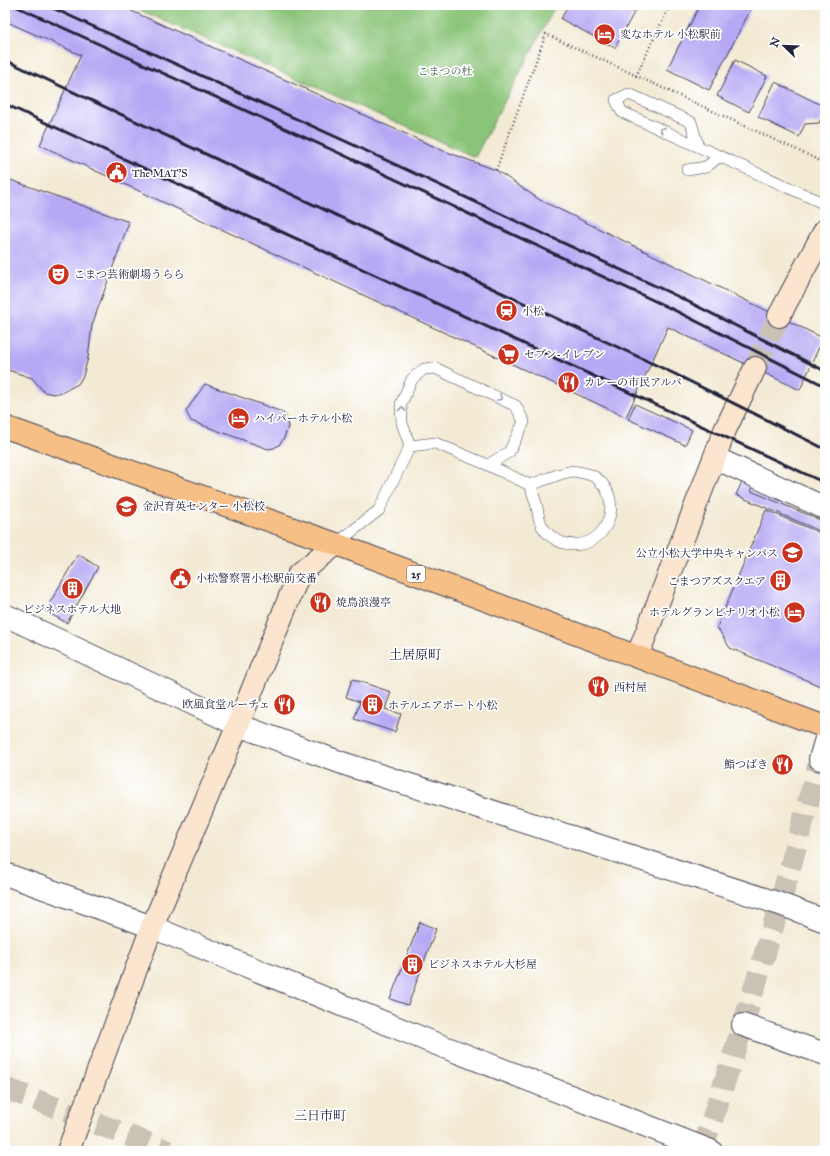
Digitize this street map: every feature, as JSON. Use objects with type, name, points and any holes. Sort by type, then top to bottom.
[{"type":"main road","name":"25","points":[[5,427],[336,544],[825,727]]},
{"type":"street","points":[[779,316],[825,230]]},
{"type":"street","points":[[637,657],[725,430],[755,368]]},
{"type":"street","points":[[715,458],[825,508]]},
{"type":"street","points":[[68,1151],[152,927],[238,725],[299,574],[336,544]]},
{"type":"street","points":[[5,615],[238,725],[346,764],[780,904],[825,922]]},
{"type":"street","points":[[5,874],[152,927],[430,1041],[711,1151]]},
{"type":"street","points":[[743,1025],[825,1054]]},
{"type":"lane","points":[[698,146],[691,122],[629,94],[616,100],[622,112],[825,204]]},
{"type":"lane","points":[[687,170],[706,167],[720,156]]},
{"type":"lane","points":[[336,544],[379,510],[410,446],[402,424],[401,404],[412,379],[424,369],[435,368],[516,406],[524,422],[509,452],[488,465]]},
{"type":"lane","points":[[410,446],[435,444],[488,465],[530,485],[542,525],[548,535],[558,542],[570,545],[582,544],[592,540],[602,533],[608,522],[611,510],[610,497],[604,486],[595,478],[584,472],[572,471],[530,485]]},
{"type":"path","points":[[636,76],[670,5]]},
{"type":"green space","name":"こまつの杜","points":[[128,5],[556,5],[475,157]]},
{"type":"building","points":[[5,5],[118,5],[444,151],[496,170],[540,200],[823,338],[800,390],[668,327],[626,417],[40,145],[81,55],[5,21]]},
{"type":"building","name":"変なホテル 小松駅前","points":[[568,5],[638,5],[615,48],[561,19]]},
{"type":"building","points":[[700,5],[753,5],[709,90],[667,69]]},
{"type":"building","points":[[735,60],[767,76],[749,112],[717,96]]},
{"type":"building","points":[[775,82],[825,107],[819,123],[805,124],[799,137],[758,117]]},
{"type":"building","name":"こまつ芸術劇場うらら","points":[[5,178],[129,222],[92,325],[88,358],[83,376],[78,384],[63,392],[54,394],[44,392],[32,378],[5,369]]},
{"type":"building","name":"ハイパーホテル小松","points":[[205,384],[282,412],[286,416],[288,427],[284,438],[279,445],[268,449],[191,421],[186,411]]},
{"type":"building","points":[[635,404],[692,430],[685,445],[628,419]]},
{"type":"building","points":[[750,464],[761,469],[751,491],[825,522],[825,533],[736,495]]},
{"type":"building","name":"こまつアズスクエア","points":[[766,510],[825,535],[825,688],[730,648],[717,627]]},
{"type":"building","name":"ビジネスホテル大地","points":[[78,554],[98,567],[67,623],[45,611]]},
{"type":"building","name":"ホテルエアポート小松","points":[[352,679],[391,692],[385,709],[401,714],[395,732],[354,719],[360,702],[346,697]]},
{"type":"building","name":"ビジネスホテル大杉屋","points":[[420,922],[436,929],[408,1005],[390,999]]},
{"type":"tunnel","points":[[755,368],[779,316]]},
{"type":"tunnel","points":[[702,1151],[780,904],[820,759]]},
{"type":"tunnel","points":[[5,1088],[168,1151]]},
{"type":"railway","points":[[13,5],[339,153],[674,310],[825,386]]},
{"type":"railway","points":[[46,5],[345,141],[679,297],[825,371]]},
{"type":"railway","points":[[5,60],[675,374],[825,449]]},
{"type":"railway","points":[[5,104],[825,483]]},
{"type":"place","name":"変なホテル 小松駅前","points":[[605,34]]},
{"type":"place","name":"The MAT'S","points":[[117,173]]},
{"type":"place","name":"こまつ芸術劇場うらら","points":[[58,274]]},
{"type":"place","name":"小松","points":[[506,311]]},
{"type":"place","name":"セブン-イレブン","points":[[508,354]]},
{"type":"place","name":"カレーの市民アルバ","points":[[568,382]]},
{"type":"place","name":"ハイパーホテル小松","points":[[238,418]]},
{"type":"place","name":"金沢育英センター 小松校","points":[[126,506]]},
{"type":"place","name":"公立小松大学中央キャンパス","points":[[793,553]]},
{"type":"place","name":"小松警察署小松駅前交番","points":[[181,578]]},
{"type":"place","name":"こまつアズスクエア","points":[[781,581]]},
{"type":"place","name":"ビジネスホテル大地","points":[[72,589]]},
{"type":"place","name":"焼鳥浪漫亭","points":[[320,602]]},
{"type":"place","name":"ホテルグランビナリオ小松","points":[[795,612]]},
{"type":"place","name":"西村屋","points":[[599,687]]},
{"type":"place","name":"欧風食堂ルーチェ","points":[[285,704]]},
{"type":"place","name":"ホテルエアポート小松","points":[[372,705]]},
{"type":"place","name":"鮨つばき","points":[[783,764]]},
{"type":"place","name":"ビジネスホテル大杉屋","points":[[413,964]]},
{"type":"district","name":"土居原町","points":[[415,654]]},
{"type":"district","name":"三日市町","points":[[320,1115]]}]
